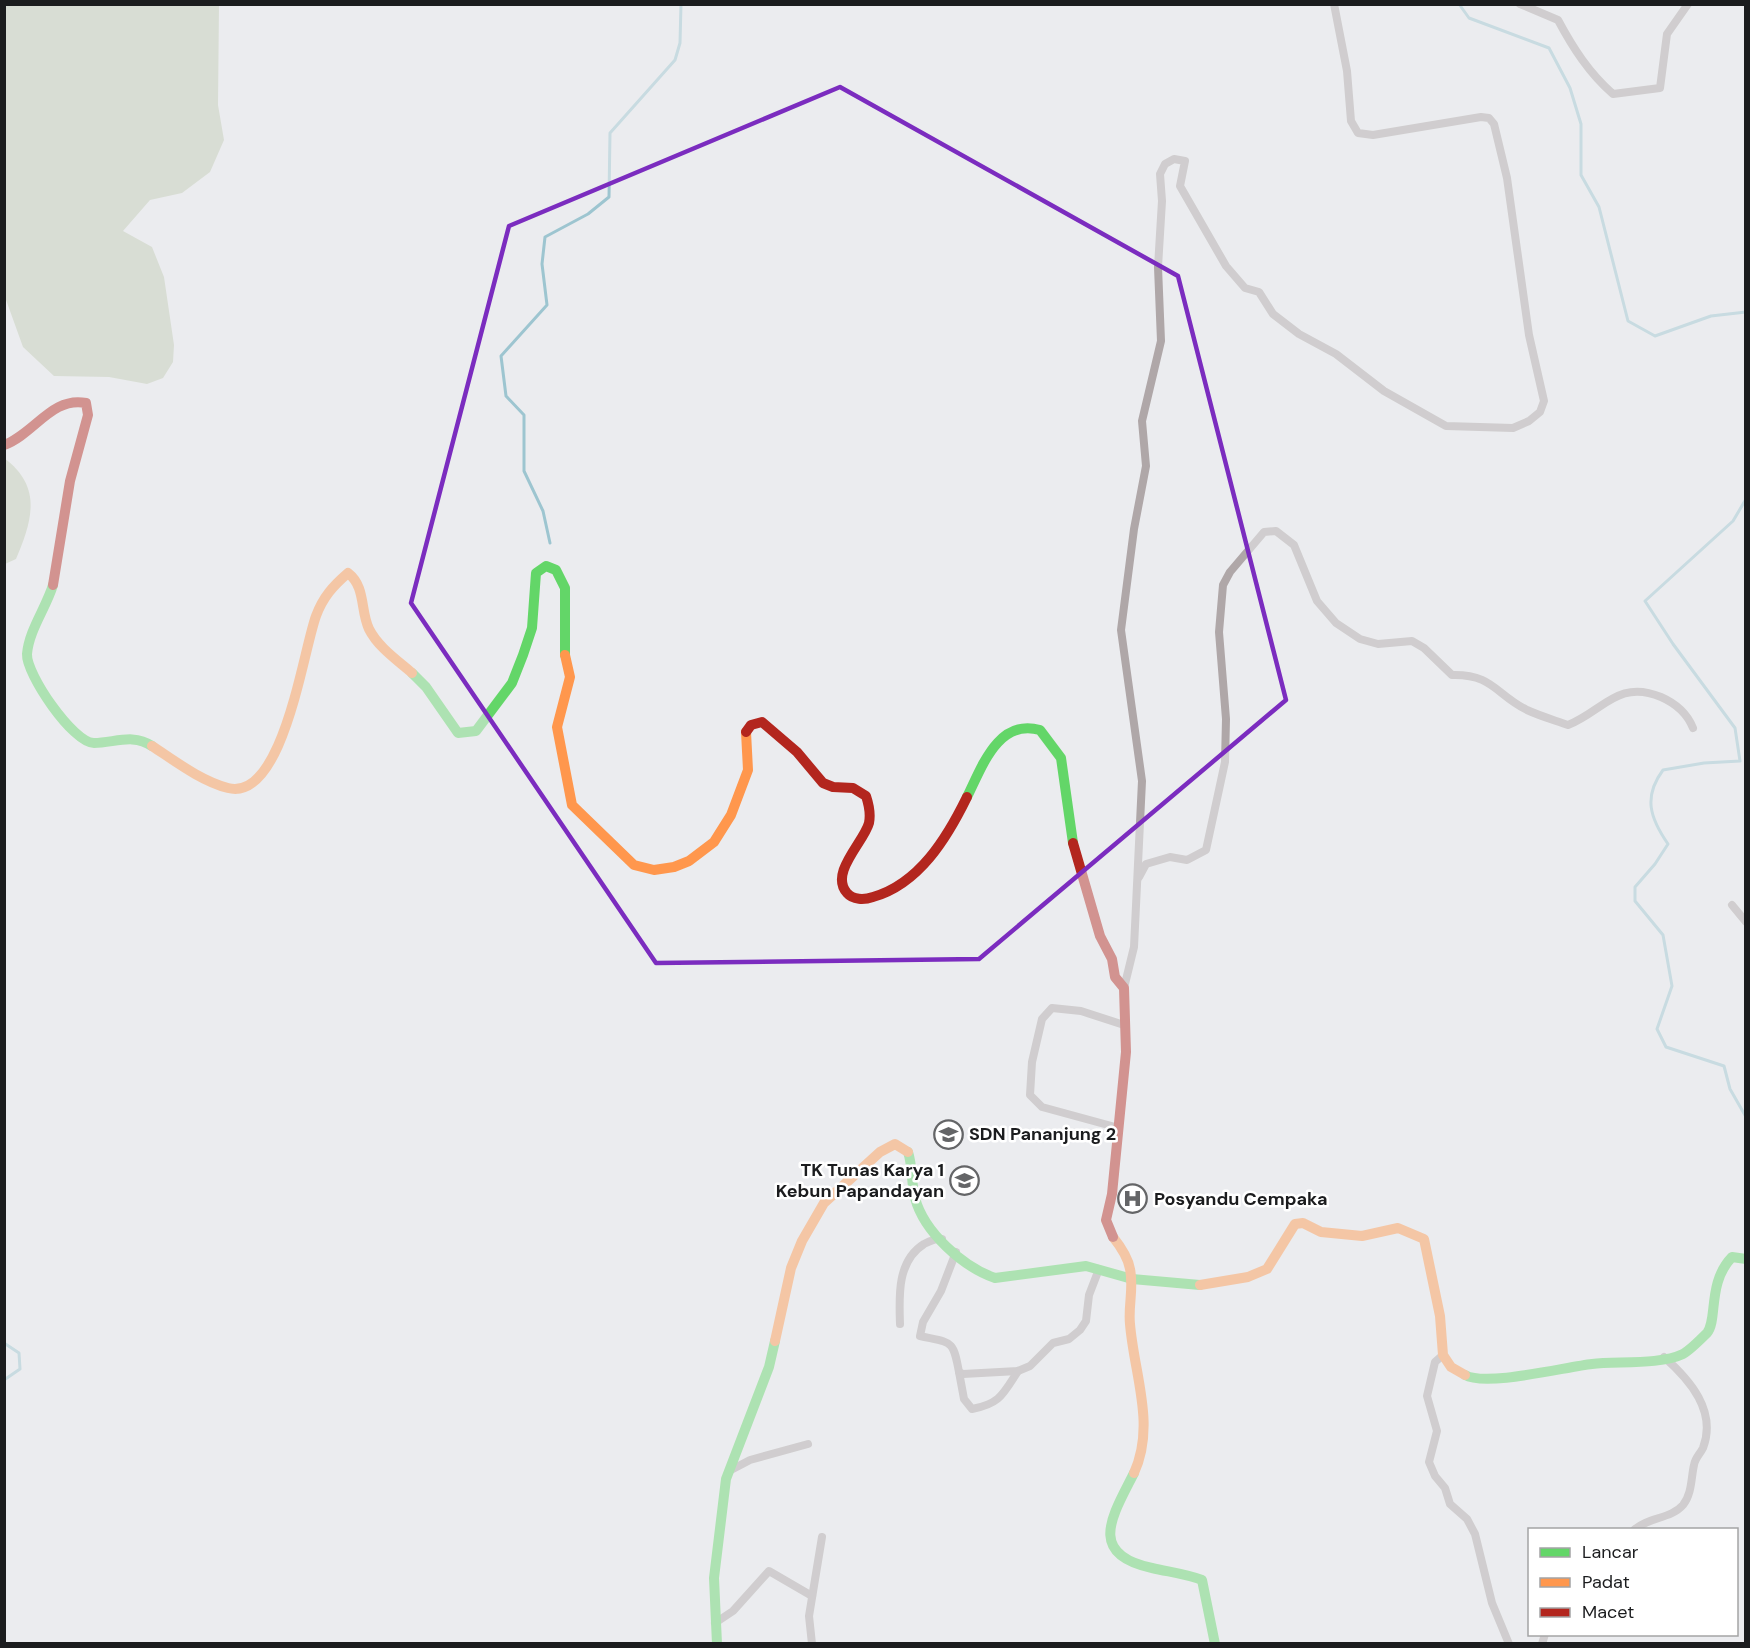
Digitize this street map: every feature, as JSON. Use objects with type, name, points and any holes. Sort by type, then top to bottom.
[{"type":"street","points":[[1215,1644],[1202,1580],[1187,1573],[1155,1569],[1125,1560],[1114,1551],[1109,1538],[1112,1521],[1143,1450],[1145,1411],[1129,1319],[1132,1279],[1129,1264],[1119,1245],[1109,1235],[1106,1210],[1112,1194],[1126,1052],[1124,988],[1134,947],[1142,780],[1121,630],[1134,529],[1146,466],[1142,421],[1161,341],[1158,267],[1162,201],[1160,174],[1165,164],[1174,159],[1185,161],[1180,186],[1226,266],[1245,288],[1259,292],[1273,314],[1299,334],[1336,354],[1419,413],[1446,426],[1513,428],[1529,422],[1540,412],[1544,401],[1529,335],[1507,178],[1494,124],[1489,118],[1481,117],[1374,135],[1359,133],[1351,121],[1347,71],[1334,4]]},
{"type":"street","points":[[1520,4],[1558,20],[1570,43],[1594,78],[1613,94],[1660,88],[1667,34],[1688,4]]},
{"type":"street","points":[[4,446],[20,439],[55,410],[77,400],[86,403],[88,415],[70,481],[53,586],[29,641],[27,657],[32,675],[51,704],[84,741],[94,743],[136,739],[147,742],[183,767],[223,786],[238,790],[249,786],[264,772],[279,747],[326,593],[336,580],[348,573],[356,578],[359,585],[363,611],[373,636],[426,687],[458,733],[468,735],[476,733],[508,690],[523,655],[532,628],[536,573],[546,566],[554,567],[563,581],[566,596],[565,651],[571,675],[556,718],[569,796],[578,811],[597,826],[634,865],[654,870],[669,869],[695,859],[713,843],[729,821],[748,768],[744,735],[748,727],[762,722],[797,752],[823,783],[833,787],[853,788],[866,796],[871,817],[864,837],[845,869],[842,880],[844,890],[851,897],[862,900],[873,897],[897,887],[925,865],[999,743],[1012,731],[1032,728],[1040,730],[1048,737],[1061,758],[1065,774],[1072,841],[1100,936],[1112,959],[1115,977],[1124,988]]},
{"type":"street","points":[[1138,878],[1146,864],[1170,857],[1187,860],[1206,850],[1225,762],[1226,719],[1219,632],[1222,585],[1230,572],[1264,532],[1276,531],[1294,545],[1317,601],[1336,623],[1360,639],[1378,644],[1412,641],[1424,648],[1452,675],[1473,675],[1487,681],[1526,709],[1568,725],[1583,719],[1599,705],[1623,694],[1644,690],[1667,700],[1687,714],[1693,728]]},
{"type":"street","points":[[1732,905],[1746,922]]},
{"type":"street","points":[[1119,1128],[1042,1107],[1032,1099],[1029,1087],[1042,1019],[1052,1008],[1081,1011],[1124,1025]]},
{"type":"street","points":[[717,1644],[714,1578],[728,1471],[770,1367],[791,1268],[812,1221],[832,1195],[880,1152],[895,1144],[903,1146],[910,1157],[919,1209],[924,1220],[956,1252],[985,1276],[994,1278],[1018,1277],[1071,1267],[1099,1269],[1132,1279],[1202,1285],[1262,1273],[1272,1265],[1290,1228],[1299,1223],[1321,1232],[1362,1236],[1386,1230],[1403,1229],[1419,1235],[1425,1241],[1439,1305],[1443,1355],[1451,1367],[1472,1379],[1482,1380],[1592,1364],[1646,1361],[1683,1354],[1709,1330],[1716,1282],[1725,1262],[1732,1257],[1746,1259]]},
{"type":"street","points":[[900,1324],[900,1294],[908,1261],[922,1245],[938,1238],[942,1239]]},
{"type":"street","points":[[956,1252],[941,1291],[923,1322],[920,1336],[943,1341],[956,1351],[964,1399],[972,1409],[992,1405],[1002,1396],[1018,1371]]},
{"type":"street","points":[[959,1371],[963,1374],[1018,1371],[1030,1366],[1053,1343],[1069,1339],[1084,1326],[1089,1296],[1099,1269]]},
{"type":"street","points":[[1443,1355],[1435,1362],[1427,1396],[1437,1431],[1429,1462],[1435,1476],[1445,1488],[1450,1504],[1467,1519],[1475,1534],[1492,1603],[1509,1644]]},
{"type":"street","points":[[1638,1528],[1683,1506],[1689,1496],[1695,1461],[1702,1449],[1707,1426],[1704,1408],[1688,1378],[1664,1357]]},
{"type":"street","points":[[728,1471],[750,1460],[808,1444]]},
{"type":"street","points":[[812,1644],[808,1616],[822,1537]]},
{"type":"street","points":[[715,1623],[733,1611],[769,1571],[812,1596]]},
{"type":"highlighted area","points":[[840,87],[1178,276],[1286,700],[979,959],[656,963],[411,603],[509,226]]},
{"type":"green space","points":[[5,4],[219,5],[218,105],[224,140],[210,172],[182,193],[150,200],[123,231],[152,247],[164,277],[174,345],[173,362],[163,378],[147,384],[109,377],[54,376],[23,347],[5,297]]},
{"type":"green space","points":[[4,458],[25,481],[31,505],[30,518],[16,559],[5,564]]},
{"type":"waterway","points":[[550,543],[543,511],[524,471],[524,415],[506,396],[501,356],[547,305],[542,264],[545,237],[588,214],[609,197],[610,133],[675,60],[680,43],[681,4]]},
{"type":"waterway","points":[[1459,4],[1469,18],[1549,48],[1570,88],[1581,124],[1581,175],[1599,207],[1628,321],[1655,336],[1711,316],[1746,312]]},
{"type":"waterway","points":[[1746,499],[1733,521],[1645,601],[1673,644],[1735,728],[1740,761],[1704,763],[1663,770],[1653,789],[1651,807],[1657,825],[1668,844],[1655,864],[1635,887],[1635,901],[1663,935],[1672,986],[1657,1029],[1666,1047],[1724,1066],[1730,1089],[1746,1117]]},
{"type":"waterway","points":[[1746,1293],[1746,1298]]},
{"type":"waterway","points":[[4,1343],[19,1353],[20,1369],[4,1380]]},
{"type":"traffic: fast","points":[[412,673],[426,687],[458,733],[476,731],[512,683],[532,628],[536,573],[546,566],[556,570],[565,588],[565,655]]},
{"type":"traffic: fast","points":[[53,585],[34,628],[27,654],[29,664],[42,691],[63,720],[85,740],[94,743],[131,739],[152,746]]},
{"type":"traffic: fast","points":[[967,797],[986,759],[1002,738],[1013,731],[1025,728],[1040,730],[1061,758],[1073,843]]},
{"type":"traffic: fast","points":[[908,1152],[915,1198],[927,1223],[946,1247],[983,1273],[995,1278],[1086,1266],[1132,1279],[1200,1285]]},
{"type":"traffic: fast","points":[[1465,1375],[1475,1378],[1507,1378],[1592,1364],[1663,1360],[1683,1354],[1705,1335],[1710,1327],[1716,1289],[1724,1267],[1732,1257],[1746,1259]]},
{"type":"traffic: fast","points":[[717,1644],[714,1578],[726,1479],[769,1367],[775,1341]]},
{"type":"traffic: fast","points":[[1134,1473],[1113,1518],[1110,1531],[1112,1543],[1118,1553],[1131,1562],[1202,1580],[1215,1644]]},
{"type":"traffic: slow","points":[[152,746],[198,776],[228,788],[247,786],[263,772],[277,749],[288,720],[316,616],[329,592],[348,573],[358,585],[366,622],[373,636],[388,653],[412,673]]},
{"type":"traffic: slow","points":[[565,655],[570,677],[557,727],[572,805],[634,865],[654,870],[674,867],[689,861],[714,842],[731,815],[748,770],[746,732]]},
{"type":"traffic: slow","points":[[775,1341],[791,1268],[802,1241],[824,1203],[880,1152],[895,1144],[908,1152]]},
{"type":"traffic: slow","points":[[1200,1285],[1248,1277],[1267,1269],[1295,1224],[1303,1223],[1321,1232],[1362,1236],[1398,1228],[1424,1239],[1440,1316],[1443,1355],[1451,1367],[1465,1375]]},
{"type":"traffic: slow","points":[[1113,1237],[1126,1256],[1131,1276],[1130,1324],[1142,1399],[1143,1436],[1134,1473]]},
{"type":"traffic: jam","points":[[4,445],[25,433],[53,410],[74,402],[86,403],[88,415],[70,481],[53,585]]},
{"type":"traffic: jam","points":[[746,732],[751,725],[762,722],[797,752],[823,783],[833,787],[853,788],[866,796],[869,823],[849,858],[842,876],[847,893],[855,898],[870,898],[889,891],[918,870],[941,843],[967,797]]},
{"type":"traffic: jam","points":[[1073,843],[1100,936],[1112,959],[1115,977],[1124,988],[1126,1052],[1112,1194],[1106,1220],[1113,1237]]},
{"type":"place","name":"SDN Pananjung 2","points":[[948,1134]]},
{"type":"place","name":"TK Tunas Karya 1 Kebun Papandayan","points":[[965,1180]]},
{"type":"place","name":"Posyandu Cempaka","points":[[1133,1199]]}]
